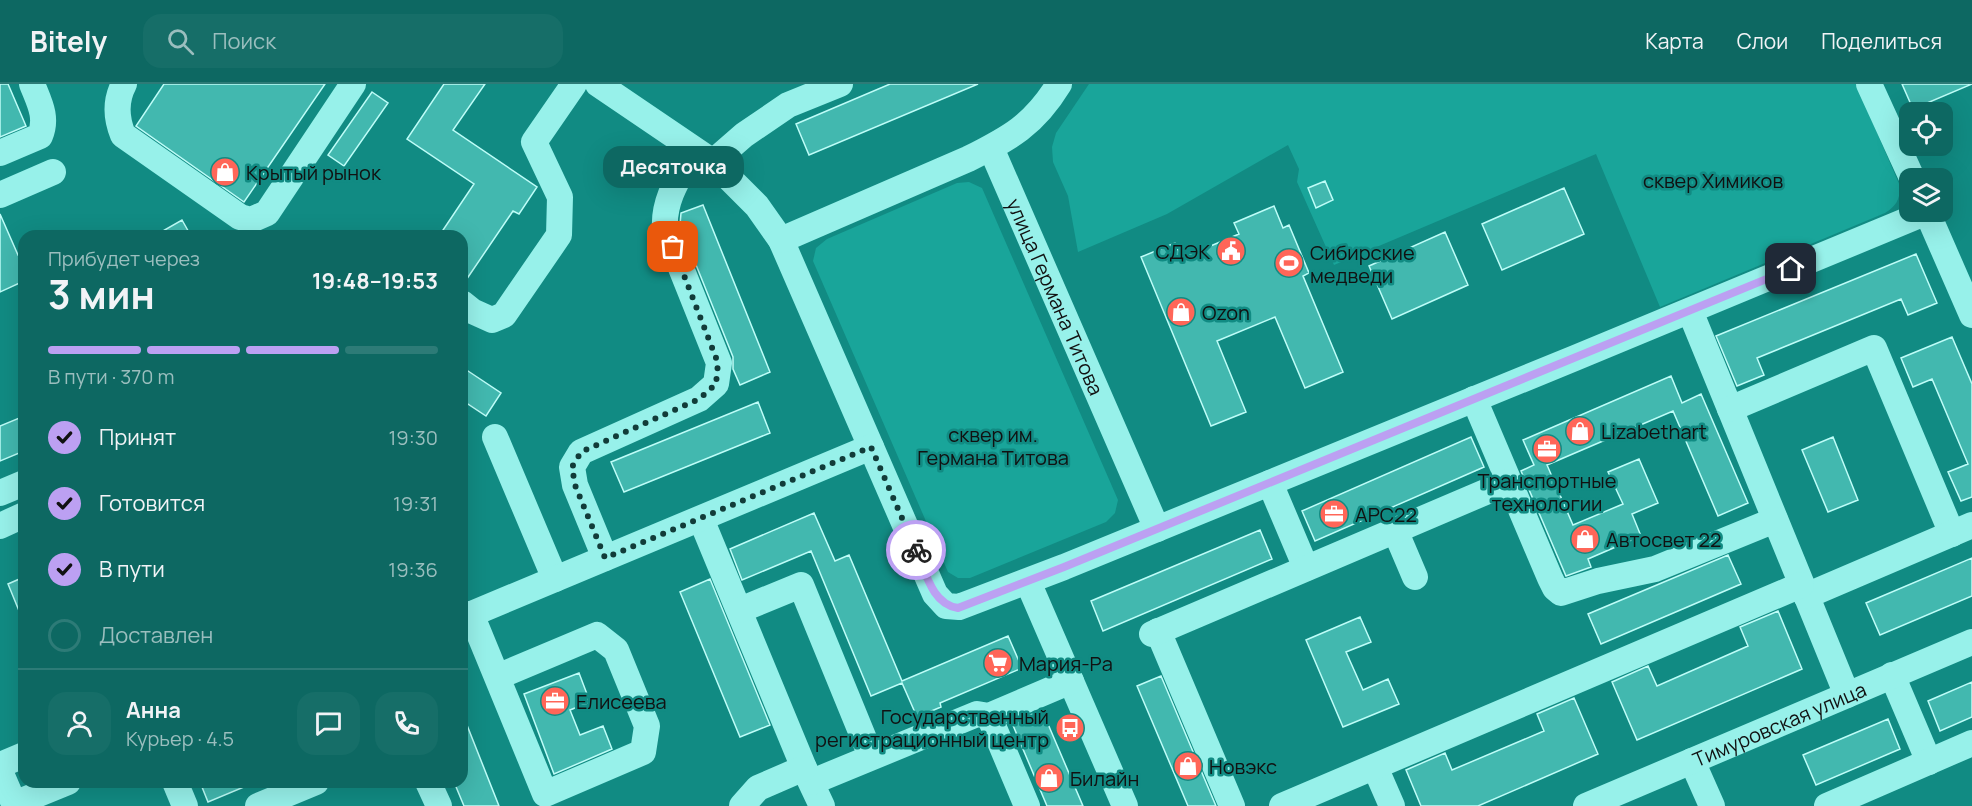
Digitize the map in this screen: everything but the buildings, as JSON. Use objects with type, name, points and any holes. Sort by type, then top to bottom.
[{"type":"street","points":[[0,153],[40,136],[45,126],[42,108],[32,84]]},
{"type":"street","points":[[124,84],[117,100],[117,121],[123,135],[240,217],[251,220],[267,213],[353,84]]},
{"type":"street","points":[[468,308],[492,320],[504,315],[559,235],[560,197],[534,142],[574,84]]},
{"type":"street","points":[[598,84],[703,156],[757,206],[781,240],[935,594],[946,606],[958,608],[1028,582],[1903,222]]},
{"type":"street","points":[[605,558],[575,485],[572,467],[581,452],[699,399],[716,384],[718,363],[665,228],[666,204],[703,156],[744,135],[788,105],[840,84]]},
{"type":"street","points":[[781,240],[991,148],[1029,123],[1047,104],[1059,84]]},
{"type":"street","points":[[1869,84],[1907,168]]},
{"type":"street","name":"улица Германа Титова","points":[[991,148],[1157,529]]},
{"type":"street","points":[[0,195],[53,172]]},
{"type":"street","points":[[1931,222],[1972,315]]},
{"type":"street","points":[[1690,311],[1847,694]]},
{"type":"street","points":[[1282,806],[1804,591],[1962,530],[1874,348],[1730,409]]},
{"type":"street","points":[[1474,399],[1554,588],[1561,593],[1598,581],[1655,569],[1775,520]]},
{"type":"street","points":[[495,437],[555,579]]},
{"type":"street","points":[[468,616],[871,447]]},
{"type":"street","points":[[1232,806],[1155,632],[1509,482]]},
{"type":"street","points":[[1270,483],[1306,568]]},
{"type":"street","points":[[0,494],[18,486]]},
{"type":"street","points":[[0,526],[18,518]]},
{"type":"street","points":[[701,519],[822,806]]},
{"type":"street","points":[[1395,530],[1415,577]]},
{"type":"street","points":[[1028,582],[1125,806]]},
{"type":"street","points":[[740,610],[801,585],[872,756]]},
{"type":"street","points":[[468,618],[497,677],[545,794],[644,752],[647,726],[616,650],[597,635],[497,677]]},
{"type":"street","name":"Тимуровская улица","points":[[1586,806],[1972,642]]},
{"type":"street","points":[[1892,675],[1929,762]]},
{"type":"street","points":[[742,806],[758,788],[872,756],[977,714],[989,716],[1071,681]]},
{"type":"street","points":[[989,716],[1027,806]]},
{"type":"street","points":[[1827,806],[1972,743]]},
{"type":"street","points":[[0,765],[18,758]]},
{"type":"street","points":[[1692,761],[1712,806]]},
{"type":"street","points":[[1375,766],[1392,806]]},
{"type":"street","points":[[0,771],[14,805],[54,788]]},
{"type":"street","points":[[178,788],[185,806]]},
{"type":"street","points":[[258,806],[302,788]]},
{"type":"street","points":[[431,788],[439,806]]},
{"type":"green space","name":"сквер Химиков","points":[[1089,84],[1856,84],[1899,184],[1899,195],[1897,202],[1885,213],[1660,307],[1596,154],[1334,265],[1297,182],[1299,169],[1288,145],[1167,214],[1078,252],[1068,196],[1053,162],[1052,147],[1056,133]]},
{"type":"green space","name":"сквер им. Германа Титова","points":[[969,182],[982,188],[1118,500],[1115,513],[1106,522],[970,578],[958,578],[948,572],[813,261],[816,248],[827,239],[957,183]]},
{"type":"way so far","points":[[673,247],[718,363],[716,384],[699,399],[581,452],[572,467],[575,485],[605,558],[871,447],[916,550]]},
{"type":"place","name":"Крытый рынок","points":[[225,172]]},
{"type":"place","name":"Десяточка","points":[[673,247]]},
{"type":"place","name":"СДЭК","points":[[1231,251]]},
{"type":"place","name":"Сибирские медведи","points":[[1289,263]]},
{"type":"place","name":"Ozon","points":[[1181,312]]},
{"type":"place","name":"Lizabethart","points":[[1580,431]]},
{"type":"place","name":"Транспортные технологии","points":[[1547,449]]},
{"type":"place","name":"АРС22","points":[[1334,514]]},
{"type":"place","name":"Автосвет 22","points":[[1585,539]]},
{"type":"place","name":"Мария-Ра","points":[[998,663]]},
{"type":"place","name":"Елисеева","points":[[555,701]]},
{"type":"place","name":"Государственный регистрационный центр","points":[[1070,728]]},
{"type":"place","name":"Новэкс","points":[[1188,766]]},
{"type":"place","name":"Билайн","points":[[1049,778]]},
{"type":"route","points":[[916,550],[935,594],[946,606],[958,608],[1028,582],[1791,269]]}]
